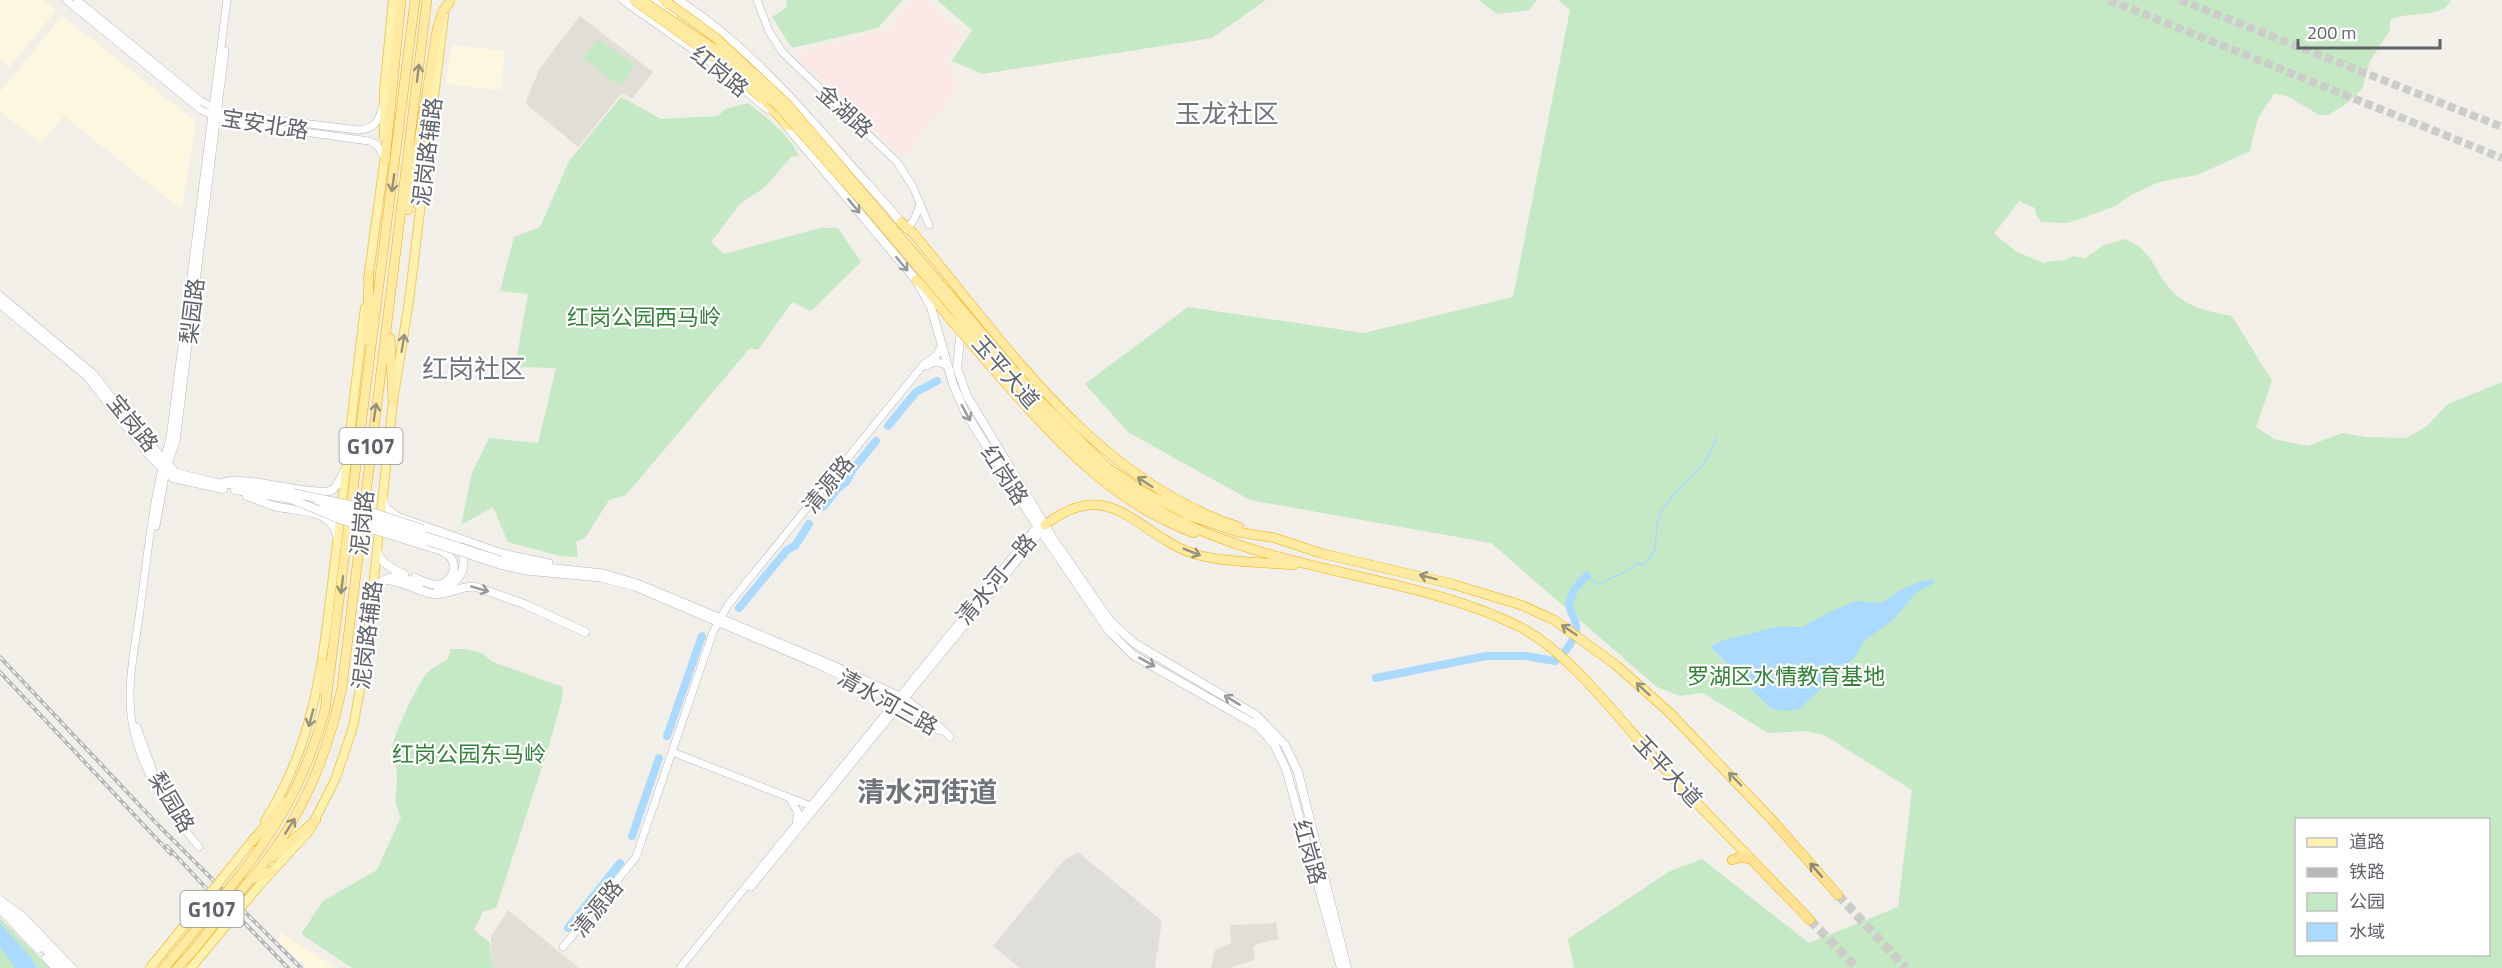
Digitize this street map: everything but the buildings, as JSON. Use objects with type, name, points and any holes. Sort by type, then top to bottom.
[{"type":"highway","points":[[385,161],[389,91],[401,0]]},
{"type":"highway","name":"泥岗路","points":[[164,968],[273,831],[309,759],[325,710],[415,0]]},
{"type":"highway","name":"泥岗路","points":[[253,877],[283,837],[309,793],[336,717],[346,657],[369,458],[398,248],[427,0]]},
{"type":"highway","points":[[398,248],[408,212],[437,30],[449,0]]},
{"type":"highway","points":[[634,0],[718,60],[765,101],[788,126]]},
{"type":"highway","name":"玉平大道","points":[[641,0],[719,52],[779,107],[1036,402],[1108,468],[1142,491],[1208,523],[1238,532],[1275,538],[1320,553],[1387,567],[1484,594],[1521,605],[1554,620],[1616,665],[1670,713],[1774,822],[1838,895]]},
{"type":"highway","name":"玉平大道","points":[[664,0],[723,44],[787,104],[1067,440],[1098,467],[1126,489],[1174,518],[1244,546],[1344,573],[1429,592],[1496,616],[1536,637],[1585,682],[1751,859]]},
{"type":"highway","points":[[389,91],[393,151],[396,162]]},
{"type":"highway","points":[[906,225],[1060,407],[1107,453],[1135,475],[1188,506],[1226,522],[1275,538]]},
{"type":"highway","points":[[368,366],[369,274]]},
{"type":"highway","points":[[916,280],[923,285],[1049,433],[1082,465],[1115,492],[1147,512],[1178,527],[1224,544],[1298,565]]},
{"type":"highway","points":[[389,315],[393,401]]},
{"type":"highway","points":[[1042,529],[1075,508],[1099,504],[1119,511],[1199,555],[1298,565],[1344,573]]},
{"type":"highway","points":[[322,661],[325,710]]},
{"type":"highway","points":[[252,842],[295,790]]},
{"type":"highway","points":[[253,877],[316,820]]},
{"type":"highway","points":[[1731,839],[1734,851],[1732,860],[1740,857],[1751,859],[1810,920]]},
{"type":"highway","points":[[253,877],[271,871]]},
{"type":"highway","name":"G107","points":[[177,968],[197,954],[253,877]]},
{"type":"main road","points":[[389,91],[393,0]]},
{"type":"main road","points":[[443,15],[456,0]]},
{"type":"main road","name":"红岗路","points":[[623,0],[715,65],[788,126],[916,280],[932,308],[947,366],[965,412],[1098,616],[1127,650],[1246,718],[1266,734],[1282,759],[1341,968]]},
{"type":"main road","points":[[651,0],[674,15]]},
{"type":"main road","name":"红岗路","points":[[678,0],[734,43],[787,93],[906,225],[957,294],[962,319],[957,362],[963,388],[1042,529],[1122,634],[1154,656],[1246,708],[1271,729],[1285,746],[1294,763],[1305,799],[1347,968]]},
{"type":"main road","points":[[669,31],[674,15],[682,8],[688,7]]},
{"type":"main road","name":"泥岗路辅路","points":[[185,968],[309,831],[335,780],[353,727],[365,662],[393,401],[409,301],[443,15]]},
{"type":"main road","points":[[426,167],[430,79]]},
{"type":"main road","name":"泥岗路辅路","points":[[151,966],[252,842],[283,789],[299,754],[312,714],[322,661],[338,542],[369,274],[385,161]]},
{"type":"main road","name":"宝岗路","points":[[0,296],[93,374],[164,465],[181,481],[292,496]]},
{"type":"main road","name":"宝岗路","points":[[0,304],[87,376],[149,456],[164,465]]},
{"type":"main road","points":[[215,486],[241,479],[325,493],[337,486],[346,467]]},
{"type":"main road","points":[[215,486],[276,507],[309,512],[328,520],[335,528],[338,542]]},
{"type":"main road","points":[[292,496],[350,505],[447,537],[458,545],[464,560],[463,569],[458,579],[450,586],[440,589],[429,588],[397,576],[388,576],[373,588]]},
{"type":"main road","points":[[292,496],[342,520],[445,552],[453,561],[452,574],[441,584],[430,584],[394,570],[382,560],[377,550]]},
{"type":"main road","points":[[384,580],[394,580],[436,594],[462,587],[476,587],[524,604],[585,632]]},
{"type":"main road","points":[[1295,800],[1300,804],[1305,799]]},
{"type":"main road","points":[[0,900],[56,968]]},
{"type":"main road","points":[[0,909],[16,918],[67,966]]},
{"type":"main road","name":"泥岗路辅路","points":[[191,968],[197,954]]},
{"type":"street","name":"宝安北路","points":[[66,0],[201,110],[216,118],[369,141],[380,148],[385,161]]},
{"type":"street","name":"宝安北路","points":[[77,0],[201,101],[226,114],[365,130],[377,122],[389,91]]},
{"type":"street","name":"梨园路","points":[[164,465],[157,486],[131,677],[130,709],[140,752],[155,788],[199,847],[165,798],[155,778],[138,729],[135,708],[136,680],[164,465],[170,438],[216,118],[227,0]]},
{"type":"street","name":"梨园路","points":[[216,109],[232,0]]},
{"type":"street","name":"金湖路","points":[[757,0],[769,31],[783,53],[897,162],[929,225],[923,222],[906,225]]},
{"type":"street","points":[[906,225],[920,205]]},
{"type":"street","name":"清源路","points":[[721,620],[728,605],[924,364],[936,356],[942,345]]},
{"type":"street","name":"清源路","points":[[673,752],[636,857],[563,947],[638,858],[713,632],[730,607],[926,366],[940,362],[947,366]]},
{"type":"street","name":"清水河三路","points":[[292,496],[526,571],[622,582],[721,620]]},
{"type":"street","points":[[383,499],[387,508],[397,516],[502,553],[578,570]]},
{"type":"street","name":"清水河一路","points":[[686,968],[901,701],[1033,531],[1042,529]]},
{"type":"street","name":"清水河三路","points":[[500,562],[603,573],[629,580],[901,701],[934,721],[950,737],[901,701]]},
{"type":"street","name":"清水河一路","points":[[680,968],[811,806],[901,701]]},
{"type":"street","points":[[673,752],[811,806]]},
{"type":"street","points":[[787,797],[797,807],[798,813],[794,828]]},
{"type":"shaded area","points":[[0,0],[43,0],[56,10],[10,67],[0,59]]},
{"type":"shaded area","points":[[913,0],[926,0],[963,34],[944,61],[959,79],[951,97],[903,157],[796,54],[891,28]]},
{"type":"shaded area","points":[[62,16],[194,120],[182,210],[64,116],[41,143],[0,111],[0,92]]},
{"type":"shaded area","points":[[580,16],[653,72],[632,99],[622,93],[578,147],[525,103],[540,68]]},
{"type":"shaded area","points":[[451,45],[505,51],[501,90],[446,84]]},
{"type":"shaded area","points":[[1078,852],[1162,921],[1155,968],[1020,968],[993,946],[1063,861]]},
{"type":"shaded area","points":[[508,910],[579,968],[495,968],[491,963],[491,937]]},
{"type":"shaded area","points":[[1276,923],[1279,939],[1257,944],[1253,948],[1255,960],[1229,968],[1211,968],[1215,950],[1231,943],[1230,925]]},
{"type":"shaded area","points":[[281,933],[336,968],[307,968],[277,940]]},
{"type":"green space","points":[[786,0],[903,0],[878,28],[792,48],[772,17],[787,7]]},
{"type":"green space","points":[[937,0],[1266,0],[1212,38],[983,74],[952,61],[972,30]]},
{"type":"green space","points":[[1479,0],[1537,0],[1529,10],[1497,14]]},
{"type":"green space","name":"罗湖区水情教育基地","points":[[1558,0],[2451,0],[2440,10],[2405,15],[2390,20],[2390,30],[2370,61],[2362,89],[2346,104],[2328,115],[2319,115],[2287,96],[2274,94],[2258,118],[2250,151],[2197,175],[2159,182],[2131,195],[2115,206],[2068,223],[2041,222],[2036,215],[2035,208],[2019,201],[1994,234],[2017,252],[2044,263],[2073,256],[2085,258],[2104,245],[2125,239],[2135,244],[2148,255],[2177,296],[2200,308],[2232,316],[2272,381],[2256,427],[2274,439],[2308,446],[2342,433],[2366,437],[2406,438],[2426,427],[2448,404],[2502,382],[2502,968],[1574,968],[1568,939],[1670,871],[1702,859],[1809,943],[1898,907],[1912,790],[1824,735],[1805,731],[1768,733],[1703,693],[1680,696],[1657,687],[1491,543],[1250,500],[1128,432],[1085,384],[1188,307],[1364,333],[1513,297],[1570,10]]},
{"type":"green space","points":[[598,38],[635,65],[620,86],[583,58]]},
{"type":"green space","name":"红岗公园西马岭","points":[[621,97],[661,119],[718,116],[725,109],[748,103],[789,140],[799,156],[791,157],[765,187],[740,204],[711,242],[724,254],[820,228],[838,228],[861,262],[811,311],[792,302],[758,350],[750,348],[626,495],[609,500],[585,538],[576,542],[578,557],[560,556],[508,542],[493,507],[461,525],[472,473],[489,438],[538,443],[556,368],[515,367],[528,294],[500,291],[514,237],[540,227],[569,161]]},
{"type":"green space","name":"红岗公园东马岭","points":[[451,649],[482,653],[493,662],[563,687],[561,703],[547,752],[496,908],[483,912],[474,930],[490,943],[491,963],[495,968],[352,968],[301,934],[323,901],[377,870],[401,817],[396,802],[397,774],[392,750],[396,734],[425,676],[448,659]]},
{"type":"green space","points":[[0,918],[50,968],[0,968]]},
{"type":"water","points":[[1933,579],[1934,583],[1916,593],[1892,621],[1864,641],[1855,657],[1798,710],[1783,711],[1770,708],[1710,646],[1727,639],[1777,627],[1802,627],[1856,601],[1882,603],[1906,588]]},
{"type":"water","points":[[0,923],[37,968],[16,968],[0,947]]},
{"type":"waterway","points":[[888,426],[916,392],[937,381]]},
{"type":"waterway","points":[[1587,576],[1600,584],[1629,570],[1636,564],[1642,565],[1650,558],[1655,546],[1658,518],[1661,512],[1705,460],[1716,438]]},
{"type":"waterway","points":[[823,507],[838,488],[846,482],[854,468],[876,441]]},
{"type":"waterway","points":[[739,608],[787,550],[795,546],[809,524]]},
{"type":"waterway","points":[[1376,678],[1486,656],[1526,656],[1555,661],[1566,650],[1576,631],[1570,602],[1576,587],[1587,576]]},
{"type":"waterway","points":[[667,736],[702,636]]},
{"type":"waterway","points":[[632,836],[659,758]]},
{"type":"waterway","points":[[568,928],[620,863]]},
{"type":"tunnel","points":[[2109,0],[2502,158]]},
{"type":"tunnel","points":[[2180,0],[2502,127]]},
{"type":"tunnel","points":[[1838,895],[1906,968]]},
{"type":"tunnel","points":[[1810,920],[1857,968]]},
{"type":"railway","points":[[0,657],[160,827],[301,968]]},
{"type":"railway","points":[[0,672],[171,854]]},
{"type":"railway","points":[[167,846],[230,914]]},
{"type":"railway","points":[[227,905],[288,968]]},
{"type":"district","name":"玉龙社区","points":[[1227,113]]},
{"type":"district","name":"红岗社区","points":[[474,368]]},
{"type":"district","name":"清水河街道","points":[[927,791]]}]
